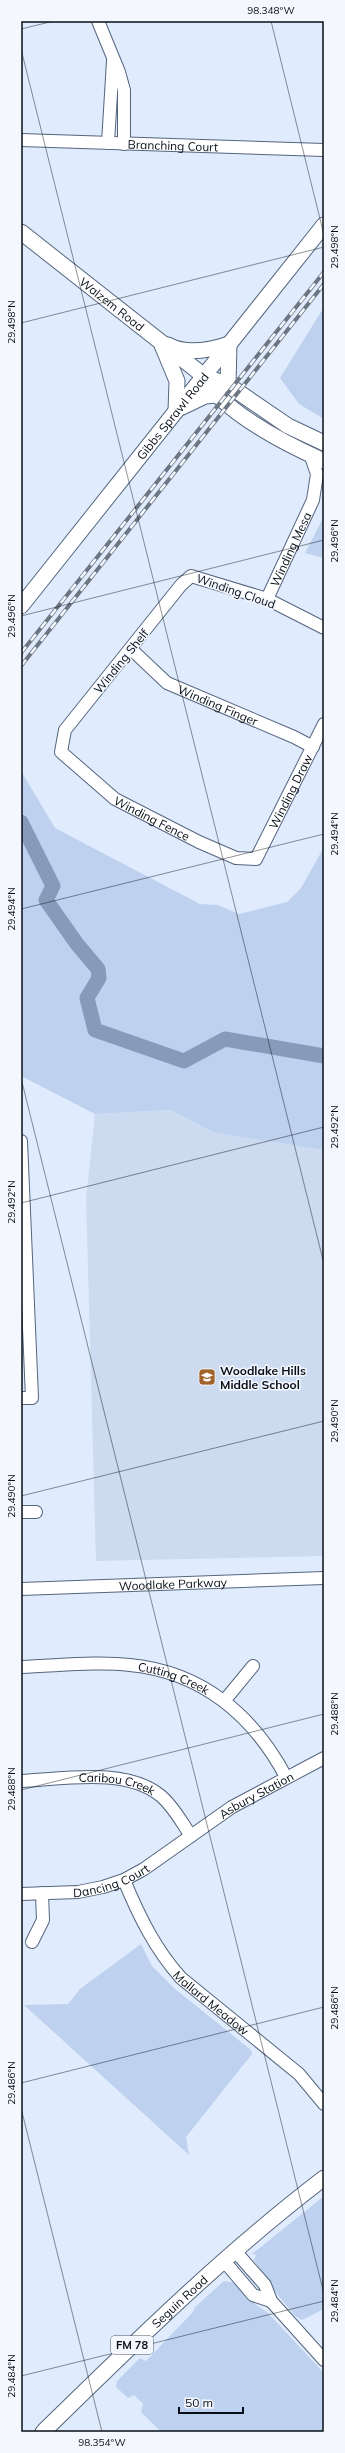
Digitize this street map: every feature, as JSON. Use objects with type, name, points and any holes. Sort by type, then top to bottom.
[{"type":"main road","name":"Gibbs Sprawl Road","points":[[21,606],[324,225]]},
{"type":"main road","name":"Walzem Road","points":[[21,232],[204,376],[228,385],[288,426],[324,443]]},
{"type":"main road","points":[[159,341],[175,349],[196,350],[230,344],[228,385]]},
{"type":"main road","points":[[159,341],[168,355],[177,381],[176,411],[205,396],[217,395]]},
{"type":"main road","name":"Walzem Road","points":[[204,376],[217,395],[257,424],[324,461]]},
{"type":"main road","name":"Seguin Road","points":[[43,2432],[172,2306],[235,2251],[324,2178]]},
{"type":"street","points":[[98,21],[113,55],[124,90],[124,144]]},
{"type":"street","points":[[108,143],[113,55]]},
{"type":"street","name":"Branching Court","points":[[21,140],[324,150]]},
{"type":"street","name":"Winding Mesa","points":[[310,454],[317,474],[314,500]]},
{"type":"street","name":"Winding Mesa","points":[[267,600],[314,500],[324,484]]},
{"type":"street","name":"Winding Cloud","points":[[191,576],[267,600],[324,628]]},
{"type":"street","name":"Winding Shelf","points":[[61,752],[65,730],[181,585],[191,576]]},
{"type":"street","name":"Winding Finger","points":[[131,649],[167,683],[294,737],[313,747]]},
{"type":"street","name":"Winding Draw","points":[[256,859],[324,724]]},
{"type":"street","name":"Winding Fence","points":[[61,752],[115,799],[139,813],[236,858],[256,859]]},
{"type":"street","points":[[22,1141],[26,1398]]},
{"type":"street","points":[[21,1512],[36,1512]]},
{"type":"street","name":"Woodlake Parkway","points":[[21,1589],[324,1578]]},
{"type":"street","name":"Cutting Creek","points":[[21,1667],[131,1665],[178,1676],[225,1700],[262,1737],[286,1777]]},
{"type":"street","points":[[225,1700],[253,1666]]},
{"type":"street","name":"Asbury Station","points":[[191,1836],[232,1807],[324,1758]]},
{"type":"street","name":"Caribou Creek","points":[[21,1781],[122,1778],[135,1782],[162,1797],[172,1808],[191,1836]]},
{"type":"street","name":"Dancing Court","points":[[21,1894],[78,1892],[103,1887],[124,1880],[144,1869],[191,1836]]},
{"type":"street","name":"Mallard Meadow","points":[[124,1880],[143,1925],[168,1963],[181,1978],[299,2074],[324,2104]]},
{"type":"street","points":[[32,1942],[43,1920],[42,1893]]},
{"type":"street","points":[[235,2251],[265,2285],[271,2301],[324,2360]]},
{"type":"street","points":[[224,2261],[252,2295],[271,2301]]},
{"type":"shaded area","points":[[324,307],[324,419],[299,404],[280,378]]},
{"type":"shaded area","points":[[324,516],[324,558],[305,553]]},
{"type":"shaded area","points":[[21,771],[55,828],[200,904],[218,905],[239,914],[287,902],[301,888],[324,847],[324,1150],[215,1133],[171,1110],[95,1114],[21,1076]]},
{"type":"shaded area","name":"Woodlake Hills Middle School","points":[[172,1110],[215,1133],[324,1150],[324,1556],[96,1561],[86,1198],[95,1114]]},
{"type":"shaded area","points":[[141,1944],[152,1966],[174,1988],[251,2050],[252,2054],[186,2137],[189,2155],[24,2005],[68,2004],[80,1989]]},
{"type":"shaded area","points":[[324,2196],[324,2309],[302,2320],[295,2316],[259,2272],[260,2269],[254,2260],[256,2255],[252,2254]]},
{"type":"shaded area","points":[[224,2281],[236,2283],[255,2304],[268,2313],[324,2373],[324,2432],[161,2432],[141,2412],[143,2404],[134,2395],[128,2398],[116,2387],[117,2381],[140,2358],[146,2361],[193,2312],[195,2307]]},
{"type":"waterway","points":[[21,822],[53,886],[46,900],[77,944],[98,969],[99,978],[87,998],[95,1030],[184,1061],[225,1039],[324,1056]]},
{"type":"railway","points":[[21,653],[324,272]]},
{"type":"railway","points":[[21,666],[324,284]]},
{"type":"place","name":"Woodlake Hills Middle School","points":[[207,1377]]}]
